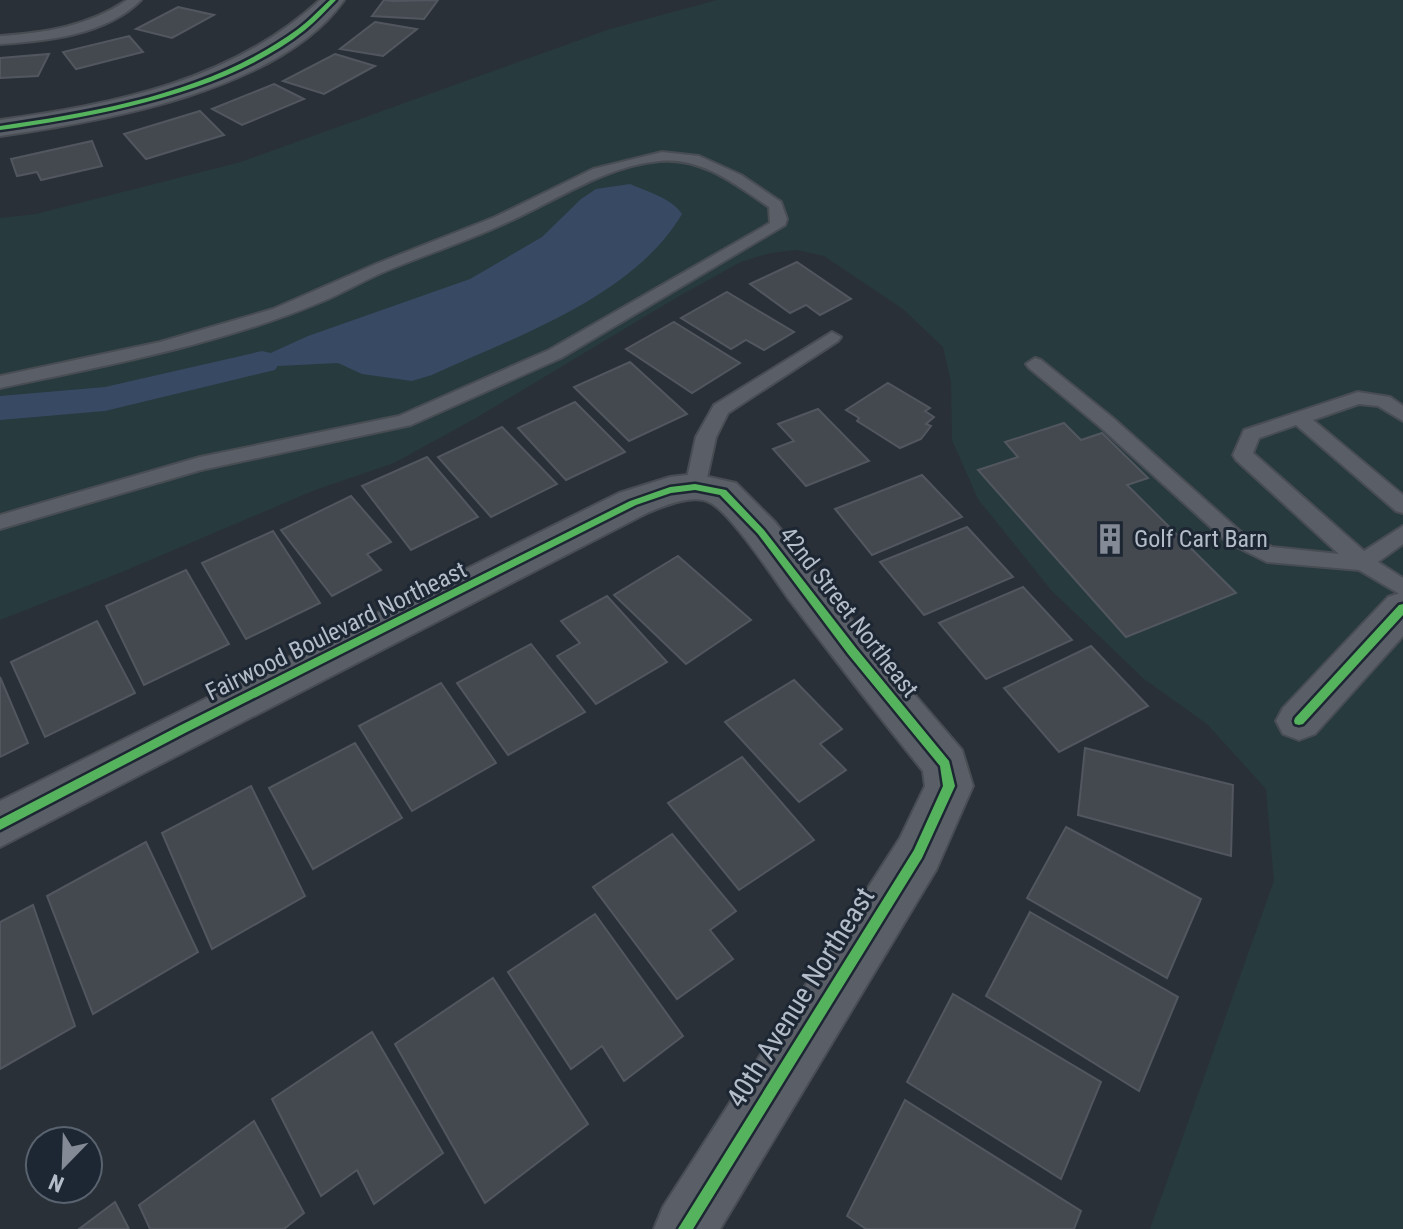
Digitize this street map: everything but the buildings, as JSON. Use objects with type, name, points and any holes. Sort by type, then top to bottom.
[{"type":"street","points":[[0,128],[131,102],[243,66],[300,32],[333,0]]},
{"type":"street","name":"42nd Street Northeast","points":[[695,487],[723,492],[761,532],[852,651],[945,764],[949,786]]},
{"type":"street","name":"Fairwood Boulevard Northeast","points":[[0,825],[183,729],[633,503],[670,490],[695,487]]},
{"type":"street","points":[[1299,721],[1403,608]]},
{"type":"street","name":"40th Avenue Northeast","points":[[685,1229],[918,854],[949,786]]},
{"type":"lane","points":[[0,40],[44,37],[79,28],[118,14],[135,0]]},
{"type":"lane","points":[[0,382],[114,358],[260,318],[316,298],[363,275],[502,219],[594,171],[625,162],[689,156],[710,164],[776,205],[777,225],[764,233],[555,354],[404,421],[200,464],[0,522]]},
{"type":"lane","points":[[695,487],[706,437],[721,409],[832,337]]},
{"type":"lane","points":[[1035,364],[1106,422],[1234,537],[1267,554],[1363,563],[1403,533]]},
{"type":"lane","points":[[1403,415],[1383,401],[1358,398],[1251,434],[1243,455],[1363,563],[1403,588]]},
{"type":"lane","points":[[1299,418],[1403,506]]},
{"type":"green space","points":[[717,0],[1403,0],[1403,1229],[1150,1229],[1274,881],[1266,789],[1207,724],[1144,679],[1051,590],[978,499],[952,440],[951,382],[943,347],[903,309],[824,256],[797,250],[770,253],[741,262],[394,463],[315,490],[0,620],[0,218],[36,214],[241,162],[610,29]]},
{"type":"water","points":[[630,184],[666,200],[682,214],[661,243],[634,269],[604,291],[536,329],[412,381],[362,374],[338,363],[278,366],[262,362],[264,356],[308,336],[470,279],[542,237],[581,199],[596,189]]},
{"type":"waterway","points":[[0,408],[105,399],[262,362]]},
{"type":"cycle path","points":[[0,128],[133,103],[224,74],[302,29],[333,0]]},
{"type":"cycle path","points":[[0,825],[183,729],[633,503],[670,490],[695,487],[723,492],[761,532],[852,651],[945,764],[949,786],[918,854],[685,1229]]},
{"type":"cycle path","points":[[1299,721],[1403,608]]},
{"type":"place","name":"Golf Cart Barn","points":[[1110,539]]}]
